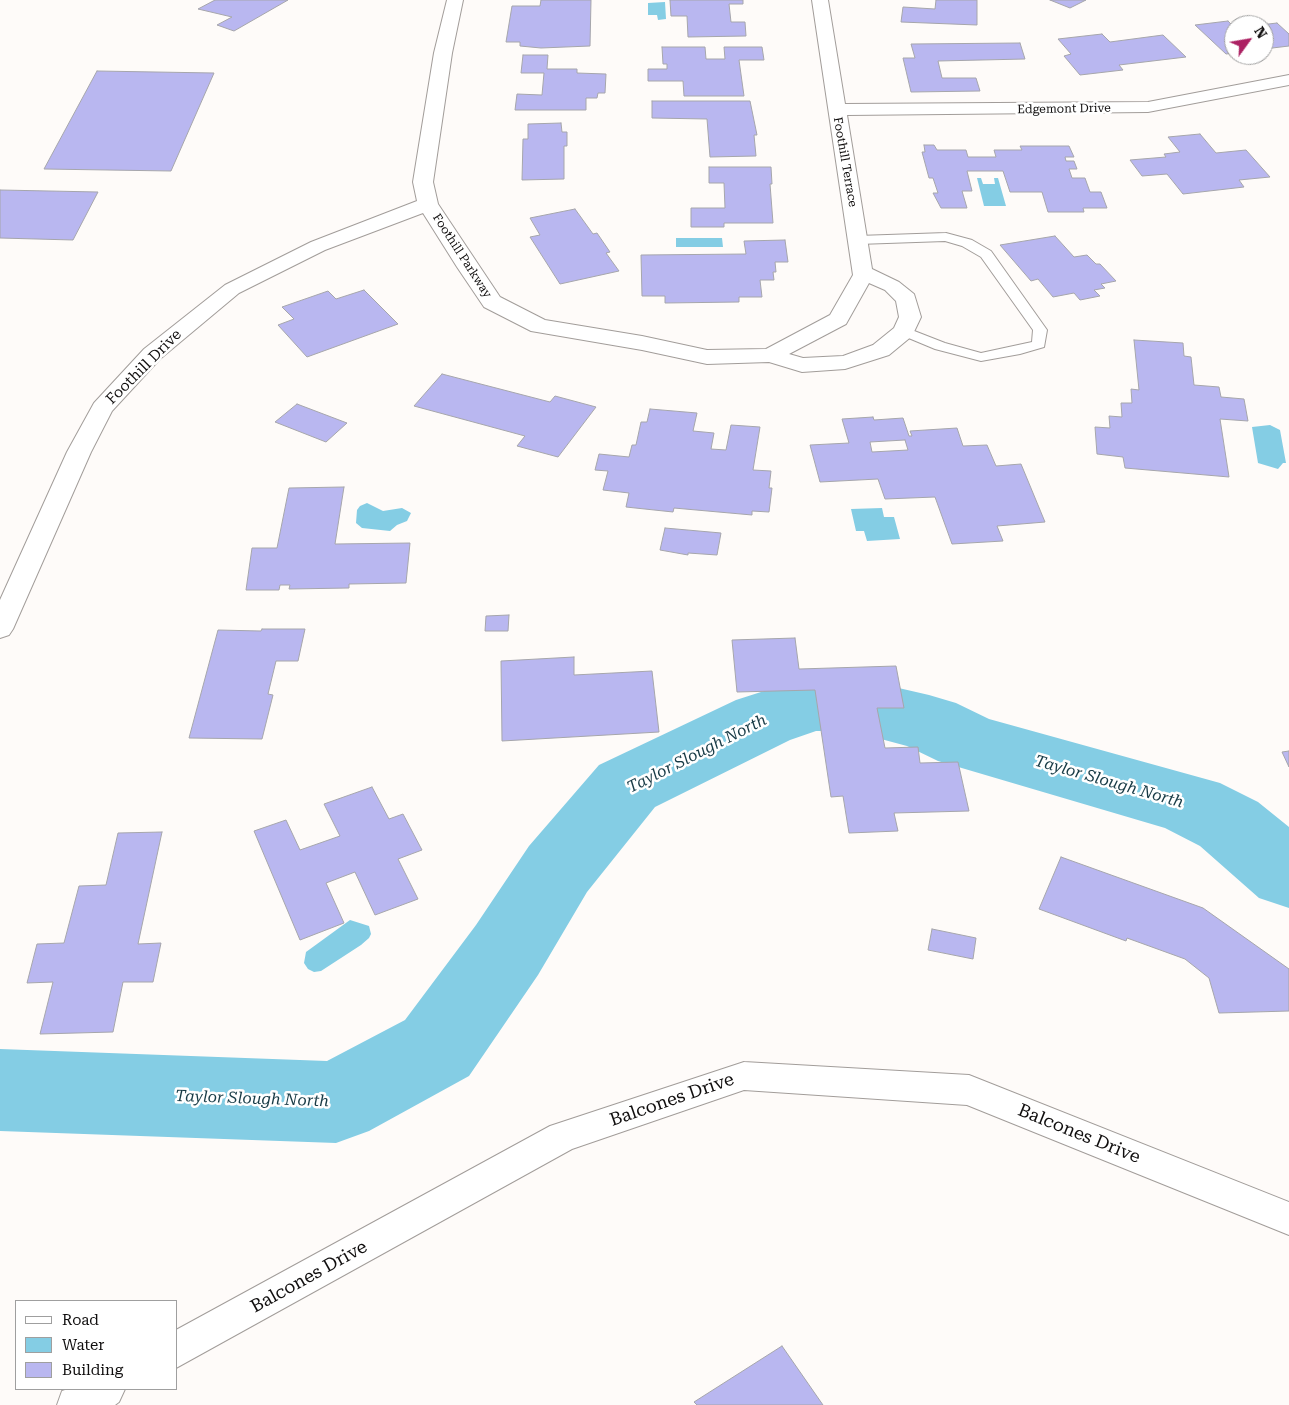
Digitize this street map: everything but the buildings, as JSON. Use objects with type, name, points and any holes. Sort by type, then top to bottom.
[{"type":"street","name":"Foothill Parkway","points":[[455,0],[423,182],[428,204],[467,267],[492,302],[539,326],[642,343],[707,357],[770,355],[838,319],[863,275],[862,272]]},
{"type":"street","name":"Foothill Terrace","points":[[820,0],[862,272]]},
{"type":"street","name":"Edgemont Drive","points":[[837,110],[1148,107],[1289,80]]},
{"type":"street","name":"Foothill Drive","points":[[0,629],[79,452],[102,408],[152,354],[232,288],[318,246],[428,204]]},
{"type":"street","points":[[770,355],[802,365],[845,362],[881,350],[904,332],[910,317],[906,299],[892,286],[862,272]]},
{"type":"street","name":"Balcones Drive","points":[[178,1349],[562,1138],[744,1076],[969,1090],[1289,1219]]},
{"type":"street","points":[[76,1405],[104,1390]]},
{"type":"lane","points":[[858,240],[946,237],[967,243],[986,254],[1040,330],[1039,344],[1020,350],[981,357],[940,346],[904,332]]},
{"type":"water","points":[[665,2],[666,19],[658,20],[657,15],[648,15],[648,3]]},
{"type":"water","points":[[977,178],[981,178],[983,184],[995,184],[994,178],[998,178],[1006,206],[984,206]]},
{"type":"water","points":[[676,238],[722,238],[723,247],[676,247]]},
{"type":"water","points":[[1270,425],[1280,430],[1286,463],[1283,463],[1278,469],[1258,463],[1252,427]]},
{"type":"water","points":[[367,503],[383,511],[402,508],[411,513],[407,521],[397,525],[390,531],[362,528],[356,523],[357,510],[360,506]]},
{"type":"water","points":[[882,508],[884,517],[894,517],[900,539],[867,541],[864,531],[856,531],[851,509]]},
{"type":"water","points":[[350,920],[369,926],[371,934],[369,938],[321,971],[314,972],[308,969],[304,963],[306,952]]},
{"type":"waterway","name":"Taylor Slough North","points":[[0,1090],[336,1102],[437,1048],[507,950],[558,869],[627,786],[763,720],[811,703],[851,704],[929,723],[966,741],[1191,805],[1229,824],[1289,875]]}]
